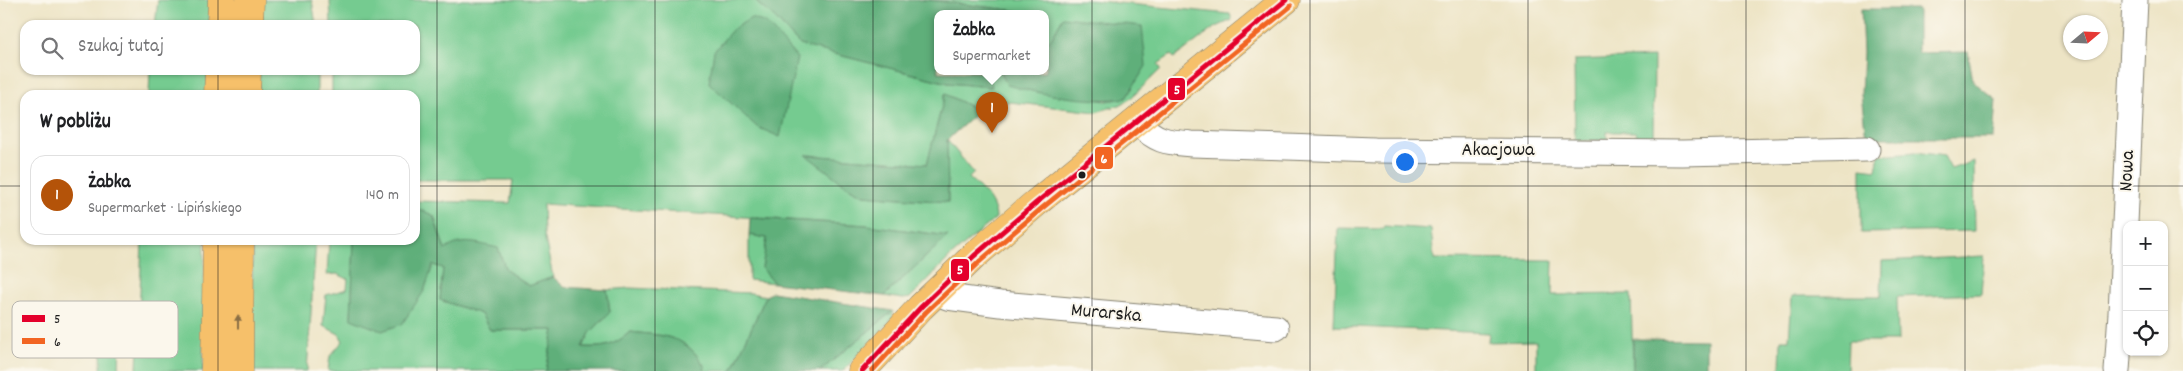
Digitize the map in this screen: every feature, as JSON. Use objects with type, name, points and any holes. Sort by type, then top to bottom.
[{"type":"main road","points":[[221,20],[222,0]]},
{"type":"main road","points":[[249,20],[250,0]]},
{"type":"main road","points":[[862,371],[939,289],[1016,220],[1286,0]]},
{"type":"main road","points":[[218,90],[219,75]]},
{"type":"main road","points":[[246,90],[247,75]]},
{"type":"main road","points":[[215,371],[217,245]]},
{"type":"main road","points":[[239,371],[240,245]]},
{"type":"street","name":"Nowa","points":[[2117,371],[2122,313],[2135,0]]},
{"type":"street","name":"Akacjowa","points":[[1136,122],[1150,136],[1170,142],[1192,144],[1375,150],[1662,153],[1867,149]]},
{"type":"street","name":"Murarska","points":[[939,289],[947,297],[1000,304],[1276,328]]},
{"type":"green space","points":[[158,0],[210,0],[209,20],[156,20]]},
{"type":"green space","points":[[262,0],[312,0],[315,20],[261,20]]},
{"type":"green space","points":[[330,0],[758,0],[757,3],[775,18],[800,45],[948,83],[991,87],[988,75],[1005,75],[1027,90],[1106,101],[1126,98],[1134,85],[1063,17],[1049,41],[1049,10],[1009,10],[929,0],[1088,0],[1230,14],[1232,20],[1214,28],[1174,58],[1171,55],[1158,64],[1161,69],[1130,99],[1120,105],[1096,112],[992,100],[979,111],[945,94],[927,164],[807,155],[848,187],[864,195],[948,202],[947,140],[974,173],[969,178],[990,200],[996,218],[951,256],[910,298],[903,299],[884,296],[948,236],[867,225],[543,204],[544,234],[553,277],[529,286],[506,270],[445,250],[434,216],[420,210],[420,201],[510,203],[513,180],[420,180],[420,90],[332,90],[332,75],[420,75],[420,20],[331,20]]},
{"type":"green space","points":[[758,0],[929,0],[1010,10],[934,10],[934,75],[988,75],[992,87],[948,83],[800,45],[775,18],[757,3]]},
{"type":"green space","points":[[1861,9],[1918,9],[1918,53],[1968,52],[1973,81],[1996,100],[1993,138],[1866,138],[1861,94],[1863,52]]},
{"type":"green space","points":[[1063,17],[1142,26],[1146,66],[1126,98],[1081,99],[1007,85],[1002,75],[1049,75],[1049,41]]},
{"type":"green space","points":[[751,18],[766,23],[797,58],[780,137],[757,127],[709,83],[714,51],[733,29]]},
{"type":"green space","points":[[1654,57],[1653,141],[1638,140],[1635,132],[1607,132],[1607,140],[1575,141],[1574,60]]},
{"type":"green space","points":[[150,75],[208,75],[207,90],[149,90]]},
{"type":"green space","points":[[259,75],[317,75],[317,90],[259,90]]},
{"type":"green space","points":[[945,94],[979,111],[947,140],[948,202],[864,195],[848,187],[806,155],[927,164]]},
{"type":"green space","points":[[1916,152],[1944,156],[1951,169],[1974,161],[1975,231],[1861,233],[1861,168],[1876,170],[1879,155]]},
{"type":"green space","points":[[420,210],[433,215],[445,250],[451,246],[464,243],[477,243],[498,248],[506,270],[529,286],[553,277],[564,287],[607,290],[610,312],[590,333],[583,347],[609,345],[630,332],[664,336],[682,342],[690,348],[705,367],[704,371],[546,371],[554,330],[490,330],[481,314],[440,300],[443,268],[433,265],[424,291],[402,324],[382,331],[351,319],[354,245],[420,245]]},
{"type":"green space","points":[[750,218],[867,225],[948,236],[884,296],[774,283],[762,268],[767,238],[749,235]]},
{"type":"green space","points":[[1384,226],[1431,229],[1434,259],[1553,260],[1552,295],[1631,294],[1633,371],[1536,371],[1536,341],[1488,342],[1489,333],[1334,326],[1338,228],[1384,229]]},
{"type":"green space","points":[[749,235],[767,238],[762,268],[774,283],[749,280]]},
{"type":"green space","points":[[142,245],[205,245],[203,371],[137,371],[137,358],[178,358],[178,301],[140,301]]},
{"type":"green space","points":[[253,245],[316,245],[307,371],[251,371]]},
{"type":"green space","points":[[329,245],[354,245],[351,319],[424,291],[433,265],[443,268],[440,300],[481,314],[490,330],[554,330],[546,371],[328,371],[330,356],[343,341],[339,334],[323,326],[326,295],[347,289],[348,279],[337,274],[327,275]]},
{"type":"green space","points":[[1984,256],[1981,294],[1897,297],[1898,341],[1848,341],[1847,371],[1780,371],[1781,340],[1789,340],[1792,296],[1881,296],[1882,261]]},
{"type":"green space","points":[[629,288],[751,293],[766,296],[732,371],[704,371],[705,367],[690,348],[682,342],[664,336],[630,332],[609,345],[583,347],[590,333],[610,312],[607,290]]},
{"type":"green space","points":[[772,292],[893,311],[820,371],[732,371],[766,296]]},
{"type":"green space","points":[[893,311],[893,318],[843,371],[820,371]]},
{"type":"green space","points":[[1633,339],[1706,340],[1706,371],[1633,371]]},
{"type":"green space","points":[[101,358],[119,358],[119,371],[101,371]]},
{"type":"transit line","name":"5","points":[[862,371],[921,307],[974,256],[1036,203],[1286,0]]},
{"type":"transit line","name":"6","points":[[872,371],[926,312],[979,262],[1041,209],[1291,6]]},
{"type":"place","name":"Żabka","points":[[992,133]]}]
